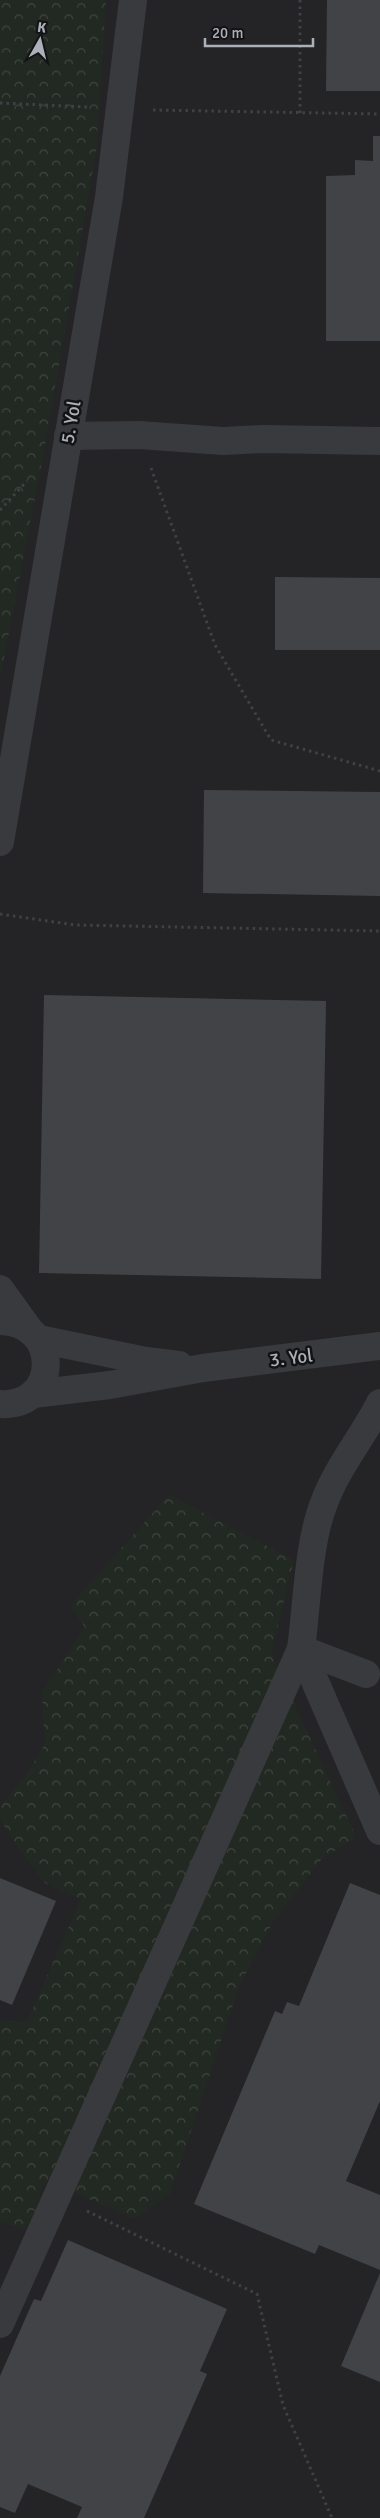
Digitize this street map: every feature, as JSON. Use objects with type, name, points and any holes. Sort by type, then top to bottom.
[{"type":"street","name":"5. Yol","points":[[0,842],[109,197],[133,0]]},
{"type":"street","points":[[68,436],[139,435],[223,441],[263,439],[380,441]]},
{"type":"street","points":[[0,1289],[46,1353],[46,1368],[42,1382],[18,1400],[0,1418]]},
{"type":"street","name":"3. Yol","points":[[0,1322],[12,1322],[33,1334],[146,1361],[203,1368]]},
{"type":"street","name":"3. Yol","points":[[18,1400],[203,1368],[380,1346]]},
{"type":"street","points":[[0,2324],[300,1649],[316,1528],[324,1502],[341,1467],[366,1431],[380,1403]]},
{"type":"street","points":[[300,1649],[366,1674]]},
{"type":"street","points":[[300,1649],[380,1831]]},
{"type":"path","points":[[300,0],[300,113]]},
{"type":"path","points":[[0,103],[119,109],[380,114]]},
{"type":"path","points":[[139,435],[215,646],[272,740],[380,771]]},
{"type":"path","points":[[0,914],[75,925],[380,931]]},
{"type":"path","points":[[57,2196],[257,2294],[283,2405],[332,2518]]},
{"type":"shaded area","points":[[0,0],[380,0],[380,2518],[0,2518]]},
{"type":"green space","points":[[0,0],[106,0],[96,152],[44,451],[0,679]]},
{"type":"green space","points":[[169,1495],[294,1560],[271,1654],[356,1837],[321,1860],[274,1920],[239,1987],[170,2194],[135,2219],[45,2180],[28,2230],[0,2222],[0,2020],[27,2022],[81,1899],[45,1883],[17,1846],[0,1819],[0,1807],[26,1775],[45,1744],[42,1693],[85,1627],[70,1606]]},
{"type":"building","points":[[327,0],[380,0],[380,91],[326,91]]},
{"type":"building","points":[[373,136],[380,136],[380,341],[326,341],[326,176],[355,175],[355,160],[373,161]]},
{"type":"building","points":[[275,577],[380,578],[380,650],[275,650]]},
{"type":"building","points":[[204,790],[380,792],[380,896],[203,893]]},
{"type":"building","points":[[44,995],[326,1001],[321,1279],[39,1273]]},
{"type":"building","points":[[0,1878],[56,1901],[12,2005],[0,2000]]},
{"type":"building","points":[[350,1883],[380,1895],[380,2101],[346,2181],[380,2195],[380,2270],[319,2245],[315,2254],[194,2204],[275,2011],[282,2014],[287,2002],[299,2006]]},
{"type":"building","points":[[68,2240],[227,2309],[200,2371],[207,2374],[144,2518],[77,2518],[82,2507],[28,2484],[15,2513],[0,2507],[0,2376],[34,2299],[41,2301]]},
{"type":"building","points":[[380,2273],[380,2382],[341,2366]]}]
